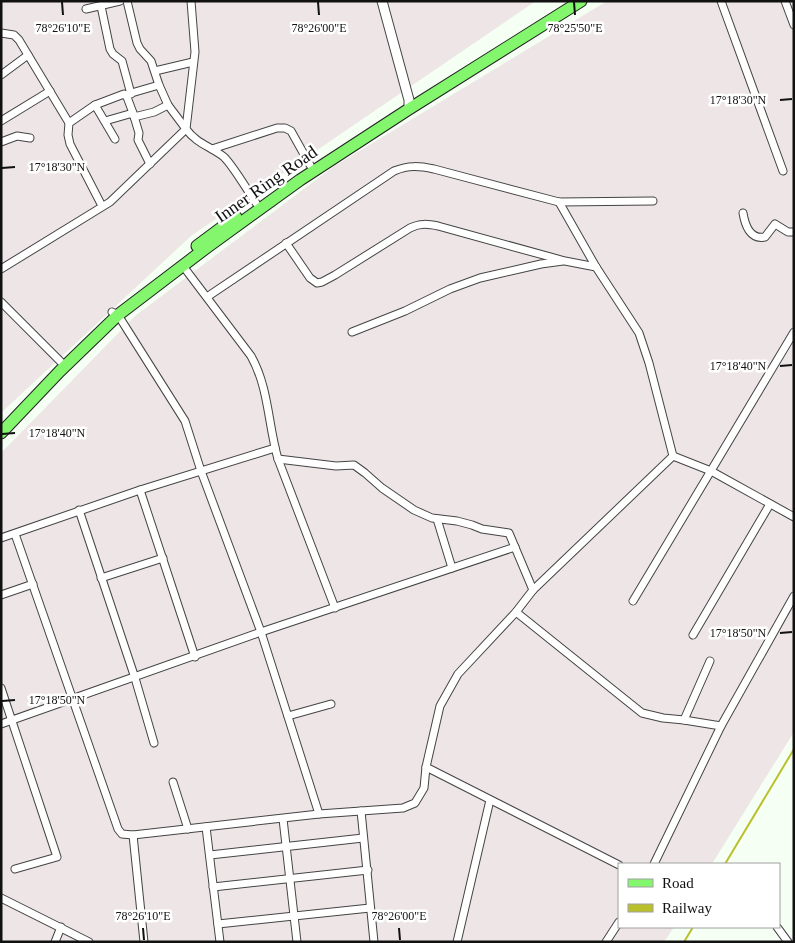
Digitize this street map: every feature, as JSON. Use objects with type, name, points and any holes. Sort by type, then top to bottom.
[{"type":"main road","name":"Inner Ring Road","points":[[1,433],[115,314],[300,180],[440,83],[577,2]]},
{"type":"main road","name":"Inner Ring Road","points":[[1,423],[61,362],[115,314],[215,231],[310,165],[409,104]]},
{"type":"street","points":[[86,9],[120,1]]},
{"type":"street","points":[[127,1],[137,43],[140,50],[151,61],[168,105],[197,141],[226,159],[256,203]]},
{"type":"street","points":[[1,269],[110,202],[186,129],[194,52],[191,1]]},
{"type":"street","points":[[382,1],[409,104]]},
{"type":"street","points":[[721,1],[783,171]]},
{"type":"street","points":[[785,1],[793,23]]},
{"type":"street","points":[[101,6],[110,50],[122,61],[139,133],[138,140],[150,164]]},
{"type":"street","points":[[1,33],[14,35],[20,40],[69,123],[68,136],[70,144],[102,206]]},
{"type":"street","points":[[1,75],[28,55]]},
{"type":"street","points":[[155,71],[193,62]]},
{"type":"street","points":[[69,123],[95,105],[120,95],[159,85]]},
{"type":"street","points":[[1,121],[50,91]]},
{"type":"street","points":[[95,105],[115,139]]},
{"type":"street","points":[[105,121],[154,112],[168,105]]},
{"type":"street","points":[[212,149],[277,128],[284,128],[291,131],[310,165]]},
{"type":"street","points":[[1,142],[17,136],[30,138]]},
{"type":"street","points":[[207,297],[394,170],[406,166],[418,165],[434,168],[559,202],[653,202]]},
{"type":"street","points":[[559,202],[644,345],[673,456]]},
{"type":"street","points":[[743,213],[747,229],[751,234],[760,238],[765,237],[775,224],[788,232],[794,232]]},
{"type":"street","points":[[286,243],[310,278],[317,283],[330,278],[410,228],[425,224],[596,267]]},
{"type":"street","points":[[352,332],[480,278],[565,260]]},
{"type":"street","points":[[183,266],[258,368],[278,459],[335,608]]},
{"type":"street","points":[[1,302],[61,362]]},
{"type":"street","points":[[115,314],[185,421],[201,471],[261,632],[319,814]]},
{"type":"street","points":[[633,601],[794,332]]},
{"type":"street","points":[[1,538],[79,510],[275,448]]},
{"type":"street","points":[[673,456],[711,471],[794,517]]},
{"type":"street","points":[[15,534],[118,829],[126,835],[410,806],[419,799],[424,788],[426,767],[440,706],[458,674],[516,612],[533,590],[673,456]]},
{"type":"street","points":[[278,459],[336,466],[354,465],[382,488],[414,510],[437,519],[472,524],[482,529],[506,532],[512,537],[514,547],[533,590]]},
{"type":"street","points":[[140,490],[195,657]]},
{"type":"street","points":[[693,635],[770,504]]},
{"type":"street","points":[[79,510],[135,678],[154,743]]},
{"type":"street","points":[[437,519],[452,568]]},
{"type":"street","points":[[1,724],[195,657],[261,632],[514,547]]},
{"type":"street","points":[[102,578],[163,558]]},
{"type":"street","points":[[1,595],[33,584]]},
{"type":"street","points":[[654,863],[721,726],[794,596]]},
{"type":"street","points":[[516,612],[642,713],[663,718],[721,726]]},
{"type":"street","points":[[684,720],[710,662]]},
{"type":"street","points":[[1,688],[57,857],[15,869]]},
{"type":"street","points":[[288,716],[331,704]]},
{"type":"street","points":[[426,767],[618,864]]},
{"type":"street","points":[[173,782],[188,829]]},
{"type":"street","points":[[457,942],[490,800]]},
{"type":"street","points":[[360,811],[368,870],[374,942]]},
{"type":"street","points":[[283,819],[297,942]]},
{"type":"street","points":[[206,827],[220,942]]},
{"type":"street","points":[[133,835],[144,942]]},
{"type":"street","points":[[210,855],[363,838]]},
{"type":"street","points":[[213,887],[368,870]]},
{"type":"street","points":[[1,898],[89,942]]},
{"type":"street","points":[[218,924],[370,908]]},
{"type":"street","points":[[606,942],[618,924]]},
{"type":"street","points":[[56,942],[61,927]]},
{"type":"street","points":[[778,928],[788,942]]},
{"type":"shaded area","points":[[1,1],[536,1],[191,236],[1,413]]},
{"type":"shaded area","points":[[607,1],[794,1],[794,732],[713,863],[618,863],[618,928],[673,928],[664,942],[1,942],[1,453],[135,316],[333,167]]},
{"type":"railway","points":[[726,863],[794,749]]},
{"type":"railway","points":[[684,942],[692,928]]}]
